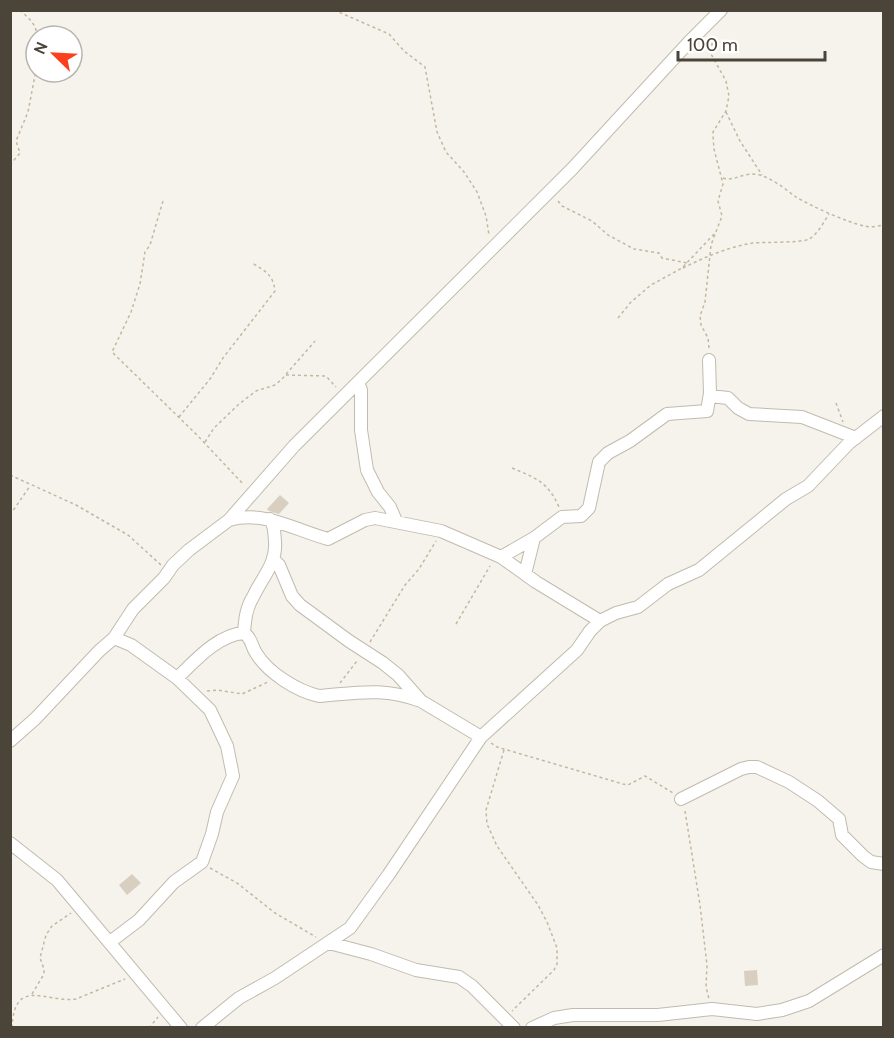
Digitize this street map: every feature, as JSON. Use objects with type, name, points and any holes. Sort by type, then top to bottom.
[{"type":"street","points":[[10,741],[35,719],[114,638],[133,609],[189,550],[229,520],[294,446],[552,189],[688,42],[721,10]]},
{"type":"street","points":[[499,556],[534,538],[562,517],[581,516],[589,508],[599,462],[608,453],[630,441],[667,414],[707,411],[710,396],[709,360]]},
{"type":"street","points":[[358,382],[361,390],[361,430],[367,470],[396,521]]},
{"type":"street","points":[[710,396],[728,398],[738,408],[749,414],[802,417],[856,438]]},
{"type":"street","points":[[202,1028],[239,998],[275,978],[350,928],[483,734],[577,650],[600,621],[638,606],[668,584],[699,570],[786,499],[808,486],[856,438],[884,416]]},
{"type":"street","points":[[229,520],[251,516],[270,519],[328,539],[371,518],[441,531],[499,556],[600,621]]},
{"type":"street","points":[[244,633],[246,612],[252,597],[274,560],[276,549],[274,525],[270,519]]},
{"type":"street","points":[[525,574],[534,538]]},
{"type":"street","points":[[274,560],[279,564],[292,596],[296,600],[398,675],[421,701]]},
{"type":"street","points":[[177,678],[212,647],[232,635],[244,633],[249,637],[262,662],[284,680],[310,694],[319,696],[375,691],[421,701],[483,734]]},
{"type":"street","points":[[110,942],[139,920],[174,882],[201,862],[212,834],[217,812],[233,776],[229,753],[216,718],[210,710],[177,678],[131,645],[114,638]]},
{"type":"street","points":[[681,799],[741,769],[749,766],[756,767],[789,782],[818,801],[839,819],[842,835],[863,856],[871,862],[884,864]]},
{"type":"street","points":[[10,843],[57,880],[181,1028]]},
{"type":"street","points":[[329,943],[371,954],[408,968],[459,977],[472,986],[514,1028]]},
{"type":"street","points":[[532,1028],[554,1018],[573,1015],[658,1015],[712,1009],[757,1014],[797,1006],[884,955]]},
{"type":"street","points":[[757,1014],[761,1028]]},
{"type":"path","points":[[20,10],[34,24]]},
{"type":"path","points":[[334,10],[389,33],[405,51],[425,67],[436,132],[446,152],[464,172],[477,192],[494,247]]},
{"type":"path","points":[[709,360],[708,338],[701,326],[700,316],[705,302],[710,254],[722,216],[718,201],[723,184],[712,142],[713,132],[726,111],[729,96],[726,81],[711,54],[713,31]]},
{"type":"path","points":[[10,165],[20,153],[16,141],[28,112],[33,84]]},
{"type":"path","points":[[726,111],[740,141],[762,176]]},
{"type":"path","points":[[723,177],[733,178],[747,173],[762,176],[806,203],[820,207],[830,214],[867,227],[884,225]]},
{"type":"path","points":[[552,189],[562,206],[592,221],[608,235],[634,249],[659,253],[662,258],[687,263]]},
{"type":"path","points":[[163,201],[150,245],[145,252],[140,284],[131,312],[112,352],[204,442],[253,494]]},
{"type":"path","points":[[618,318],[631,302],[651,285],[710,254],[753,243],[805,241],[812,238],[830,214]]},
{"type":"path","points":[[683,268],[716,233]]},
{"type":"path","points":[[179,417],[275,291],[274,280],[252,263]]},
{"type":"path","points":[[204,442],[214,428],[256,391],[275,385],[315,341]]},
{"type":"path","points":[[285,374],[326,376],[346,395]]},
{"type":"path","points":[[512,468],[540,480],[549,488],[562,517]]},
{"type":"path","points":[[10,475],[76,505],[128,535],[168,572]]},
{"type":"path","points":[[10,515],[31,484]]},
{"type":"path","points":[[339,684],[351,671],[405,585],[431,551],[441,531]]},
{"type":"path","points":[[456,624],[499,556]]},
{"type":"path","points":[[195,696],[205,691],[218,690],[242,693],[258,685],[284,680]]},
{"type":"path","points":[[483,734],[492,744],[504,749],[623,784],[628,785],[645,776],[681,799],[685,809],[700,905],[707,965],[706,987],[712,1009]]},
{"type":"path","points":[[504,749],[486,810],[487,824],[497,846],[538,905],[557,948],[557,964],[554,970],[504,1017]]},
{"type":"path","points":[[201,862],[237,883],[274,913],[329,943]]},
{"type":"path","points":[[12,1028],[16,1006],[32,994],[44,974],[40,958],[46,935],[52,926],[80,907]]},
{"type":"path","points":[[32,994],[68,1000],[76,999],[136,974]]},
{"type":"path","points":[[149,1028],[165,1010]]},
{"type":"building","points":[[280,495],[289,503],[279,514],[269,511],[267,509]]},
{"type":"building","points":[[132,874],[141,883],[127,895],[119,885]]},
{"type":"building","points":[[757,970],[758,985],[745,986],[744,971]]}]
